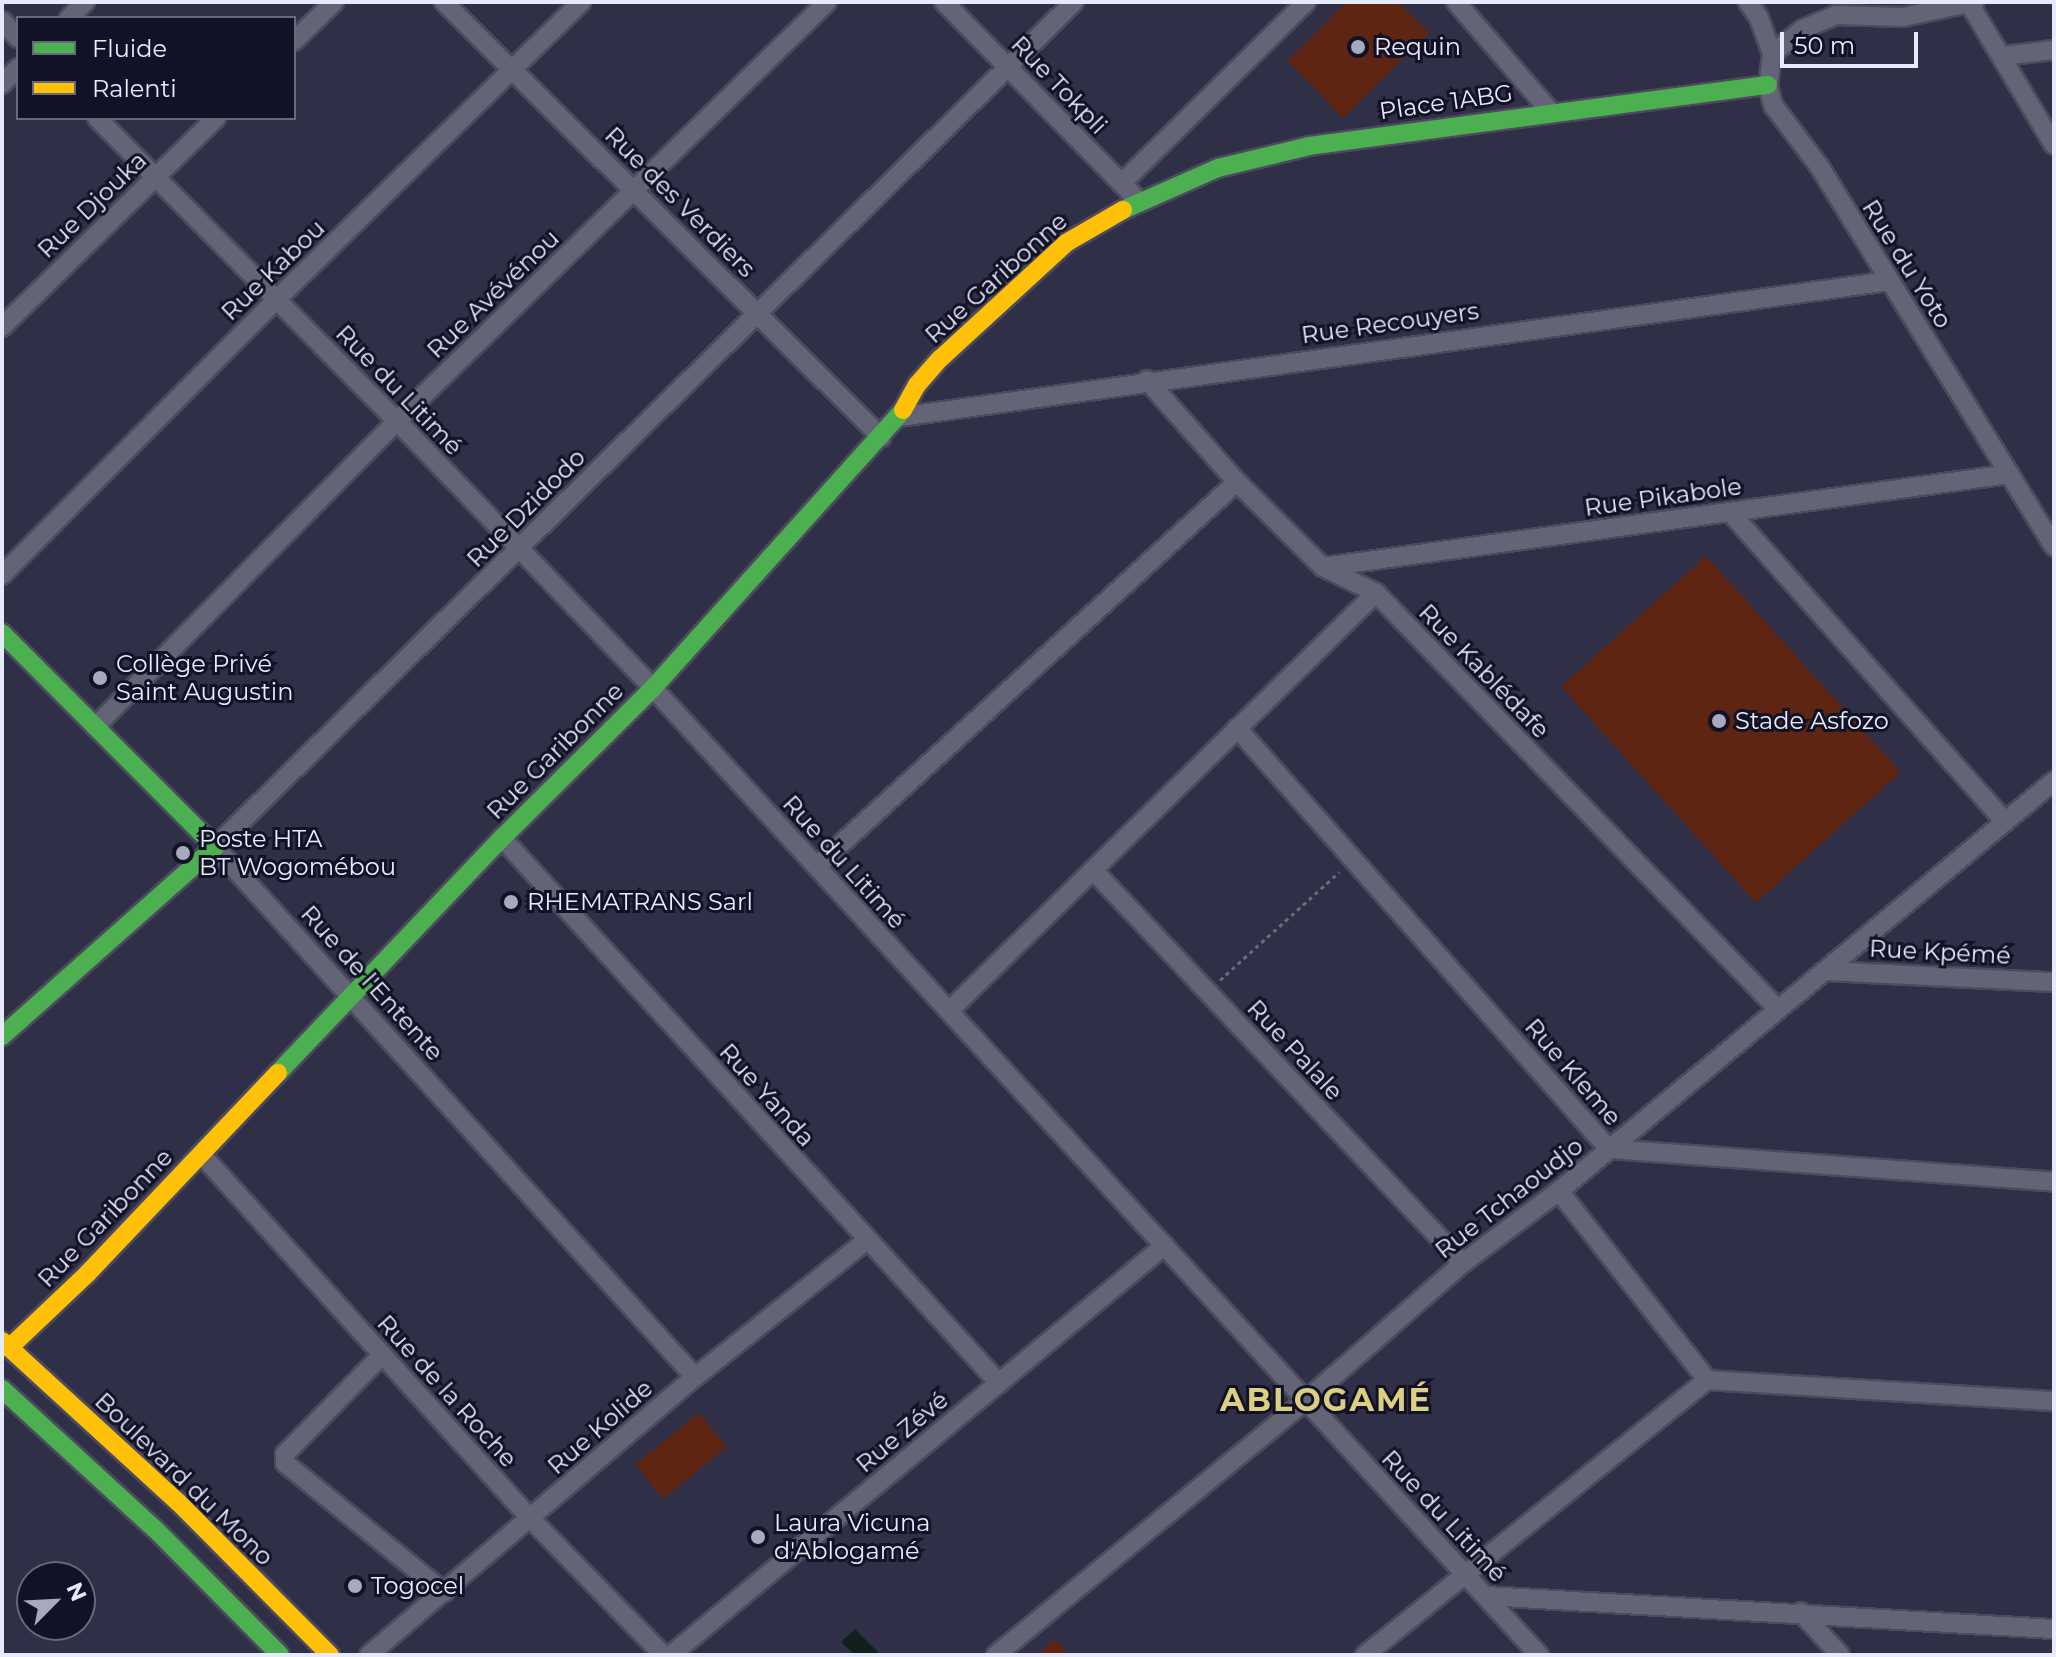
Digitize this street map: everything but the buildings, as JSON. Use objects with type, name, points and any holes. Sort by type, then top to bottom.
[{"type":"main road","name":"Place 1ABG","points":[[1139,201],[1218,168],[1309,146],[1768,85]]},
{"type":"main road","name":"Rue Garibonne","points":[[6,1345],[88,1273],[502,838],[653,688],[899,417],[917,385],[940,359],[1066,243],[1139,201]]},
{"type":"main road","name":"Rue de l'Entente","points":[[2,633],[215,847]]},
{"type":"main road","name":"Rue Dzidodo","points":[[2,1036],[215,847]]},
{"type":"main road","name":"Boulevard du Mono","points":[[6,1345],[178,1502],[330,1655]]},
{"type":"main road","points":[[2,1389],[155,1529],[280,1655]]},
{"type":"main road","points":[[155,1529],[178,1502]]},
{"type":"street","points":[[296,39],[334,2]]},
{"type":"street","name":"Rue des Verdiers","points":[[444,2],[881,437]]},
{"type":"street","name":"Rue Kabou","points":[[2,575],[277,299],[581,2]]},
{"type":"street","name":"Rue Avévénou","points":[[95,727],[397,421],[827,2]]},
{"type":"street","name":"Rue Tokpli","points":[[944,2],[1139,201]]},
{"type":"street","name":"Rue Dzidodo","points":[[215,847],[1074,2]]},
{"type":"street","points":[[1122,183],[1306,2]]},
{"type":"street","points":[[1456,2],[1551,112]]},
{"type":"street","points":[[1748,2],[1759,18],[1772,54],[1768,85]]},
{"type":"street","points":[[1772,54],[1803,29],[1836,15],[1903,17],[1972,2],[2054,145]]},
{"type":"street","points":[[2,21],[16,36]]},
{"type":"street","points":[[2002,56],[2054,50]]},
{"type":"street","name":"Rue du Yoto","points":[[1768,85],[1773,105],[1819,166],[2054,546]]},
{"type":"street","name":"Rue du Litimé","points":[[99,120],[397,421],[653,688],[1539,1655]]},
{"type":"street","name":"Rue Djouka","points":[[2,327],[214,120]]},
{"type":"street","name":"Rue Recouyers","points":[[899,417],[1147,380],[1889,281]]},
{"type":"street","name":"Rue Kablédafe","points":[[1147,380],[1237,482],[1323,567],[1376,593],[1777,1008]]},
{"type":"street","name":"Rue Pikabole","points":[[1323,567],[2010,474]]},
{"type":"street","points":[[817,866],[1237,482]]},
{"type":"street","points":[[1730,512],[2004,821]]},
{"type":"street","points":[[949,1011],[1376,593]]},
{"type":"street","name":"Rue Kleme","points":[[1237,728],[1609,1149],[2054,1182]]},
{"type":"street","name":"Rue Tchaoudjo","points":[[996,1655],[1304,1402],[1463,1263],[1559,1191],[2054,781]]},
{"type":"street","name":"Rue Yanda","points":[[502,838],[866,1241],[999,1383]]},
{"type":"street","name":"Rue de l'Entente","points":[[215,847],[695,1377]]},
{"type":"street","name":"Rue Palale","points":[[1093,870],[1463,1263]]},
{"type":"street","name":"Rue Kpémé","points":[[1825,971],[2054,982]]},
{"type":"street","name":"Rue de la Roche","points":[[201,1154],[530,1518],[663,1655]]},
{"type":"street","points":[[1559,1191],[1707,1380]]},
{"type":"street","name":"Rue Kolide","points":[[369,1655],[695,1377],[866,1241]]},
{"type":"street","name":"Rue Zévé","points":[[671,1655],[1164,1246]]},
{"type":"street","points":[[382,1355],[285,1454],[285,1463],[444,1592]]},
{"type":"street","points":[[1365,1655],[1707,1380],[2054,1401]]},
{"type":"street","points":[[1486,1596],[2054,1629]]},
{"type":"street","points":[[1801,1612],[1840,1655]]},
{"type":"path","points":[[1207,992],[1354,859]]},
{"type":"shaded area","name":"Requin","points":[[1346,2],[1398,2],[1429,33],[1343,118],[1287,61]]},
{"type":"shaded area","points":[[1706,556],[1901,772],[1756,903],[1561,686]]},
{"type":"shaded area","points":[[699,1413],[727,1447],[663,1499],[635,1465]]},
{"type":"shaded area","points":[[855,1629],[878,1652],[875,1655],[855,1655],[841,1642]]},
{"type":"shaded area","points":[[1055,1639],[1068,1655],[1037,1655]]},
{"type":"traffic: fast","points":[[1123,210],[1218,168],[1309,146],[1768,85]]},
{"type":"traffic: fast","points":[[278,1073],[502,838],[653,688],[903,410]]},
{"type":"traffic: fast","points":[[2,633],[215,847],[2,1036]]},
{"type":"traffic: fast","points":[[2,1389],[155,1529],[280,1655]]},
{"type":"traffic: slow","points":[[903,410],[917,385],[940,359],[1066,243],[1123,210]]},
{"type":"traffic: slow","points":[[9,1348],[88,1273],[278,1073]]},
{"type":"traffic: slow","points":[[2,1341],[178,1502],[330,1655]]},
{"type":"place","name":"Requin","points":[[1358,47]]},
{"type":"place","name":"Collège Privé Saint Augustin","points":[[100,678]]},
{"type":"place","name":"Stade Asfozo","points":[[1719,721]]},
{"type":"place","name":"Poste HTA BT Wogomébou","points":[[183,853]]},
{"type":"place","name":"RHEMATRANS Sarl","points":[[511,902]]},
{"type":"place","name":"Laura Vicuna d'Ablogamé","points":[[758,1537]]},
{"type":"place","name":"Togocel","points":[[355,1586]]},
{"type":"district","name":"ABLOGAMÉ","points":[[1326,1400]]}]
